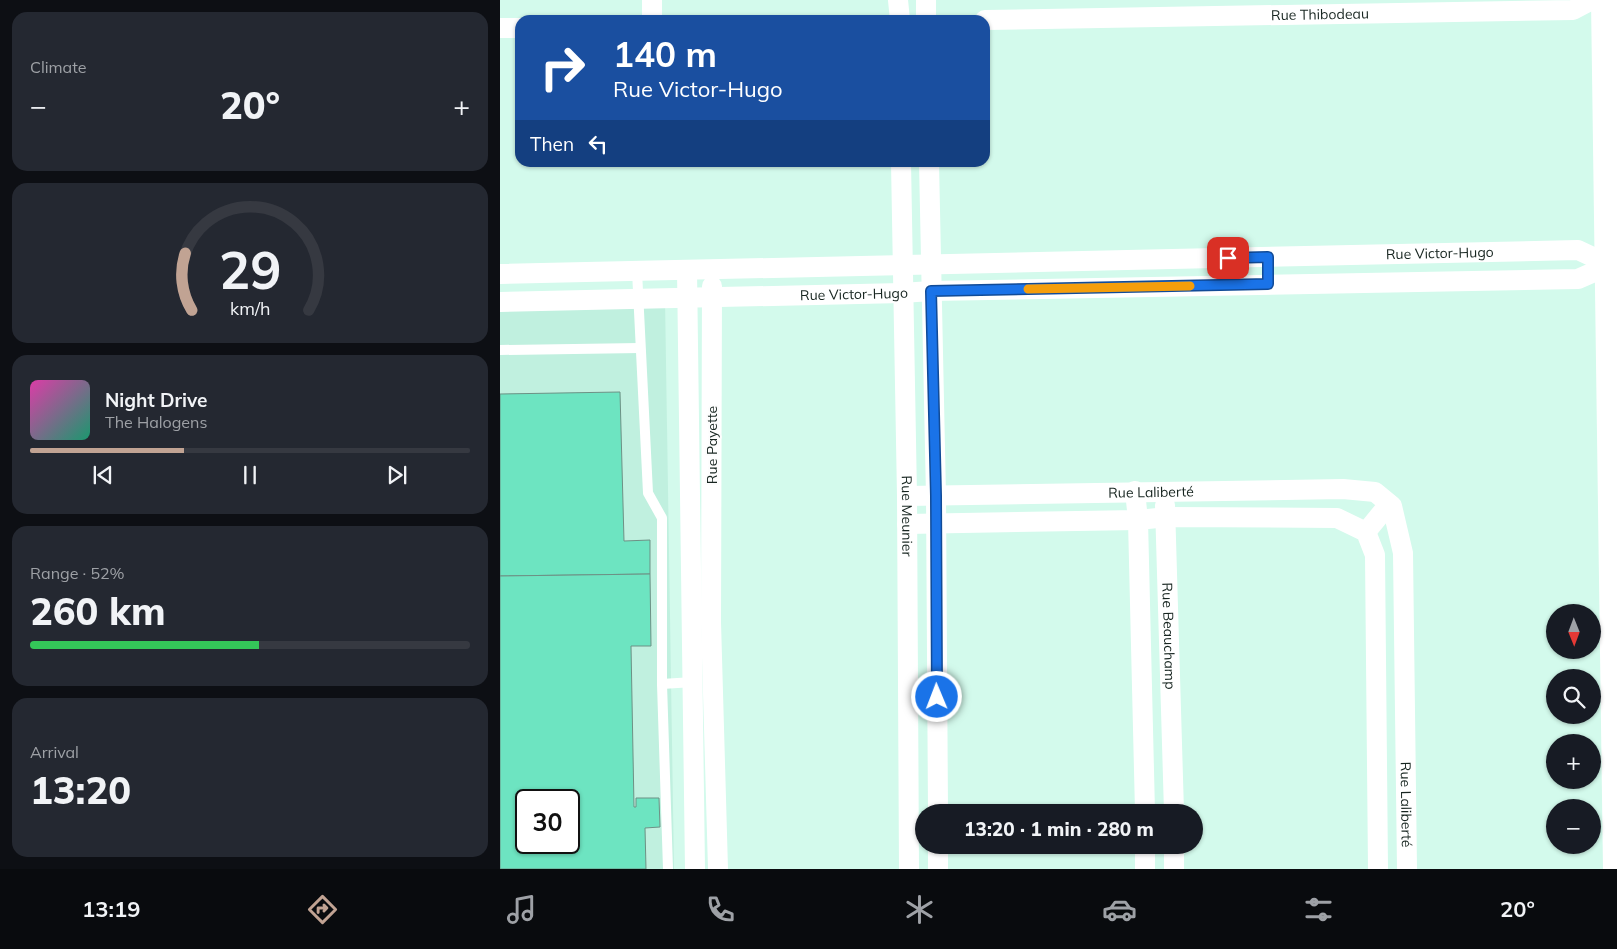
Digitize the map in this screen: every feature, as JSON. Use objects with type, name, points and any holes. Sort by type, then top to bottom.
[{"type":"street","points":[[652,0],[652,15]]},
{"type":"street","points":[[898,0],[900,15]]},
{"type":"street","points":[[926,0],[926,15]]},
{"type":"street","name":"Rue Thibodeau","points":[[990,20],[1226,7],[1573,10],[1592,0]]},
{"type":"street","points":[[1605,0],[1613,264],[1617,869]]},
{"type":"street","points":[[500,28],[515,28]]},
{"type":"street","name":"Rue Meunier","points":[[901,167],[907,496],[909,869]]},
{"type":"street","name":"Rue Meunier","points":[[929,167],[936,496],[938,804]]},
{"type":"street","name":"Rue Victor-Hugo","points":[[500,274],[1578,250],[1613,264]]},
{"type":"street","points":[[1268,257],[1268,284]]},
{"type":"street","name":"Rue Victor-Hugo","points":[[500,302],[686,299],[931,291],[1578,279],[1613,264]]},
{"type":"street","name":"Rue Payette","points":[[696,869],[693,682],[702,621],[713,269]]},
{"type":"street","name":"Rue Payette","points":[[686,270],[702,621],[718,869]]},
{"type":"street","name":"Rue Laliberté","points":[[907,496],[1343,489],[1375,492],[1392,506],[1403,553],[1407,869]]},
{"type":"street","name":"Rue Beauchamp","points":[[1135,491],[1138,520],[1145,804]]},
{"type":"street","name":"Rue Beauchamp","points":[[1164,491],[1167,517],[1174,804]]},
{"type":"street","points":[[1366,532],[1389,504]]},
{"type":"street","name":"Rue Laliberté","points":[[907,524],[1138,520],[1167,517],[1337,518],[1366,532],[1375,555],[1378,869]]},
{"type":"street","points":[[1145,782],[1174,783]]},
{"type":"street","points":[[938,854],[938,869]]},
{"type":"street","points":[[1145,854],[1145,869]]},
{"type":"street","points":[[1174,854],[1174,869]]},
{"type":"lane","points":[[637,271],[648,493],[662,518],[662,684],[668,869]]},
{"type":"lane","points":[[500,350],[640,348]]},
{"type":"lane","points":[[662,684],[693,682]]},
{"type":"shaded area","points":[[665,298],[674,869],[500,869],[500,302]]},
{"type":"building","points":[[620,392],[624,541],[650,540],[650,574],[500,576],[500,394]]},
{"type":"building","points":[[650,574],[651,646],[631,646],[634,807],[636,807],[636,798],[659,798],[660,827],[645,828],[646,869],[500,869],[500,576]]},
{"type":"slow traffic","points":[[1028,289],[1190,286]]},
{"type":"route","points":[[937,697],[936,496],[931,291],[1268,284],[1268,257],[1228,258]]}]
